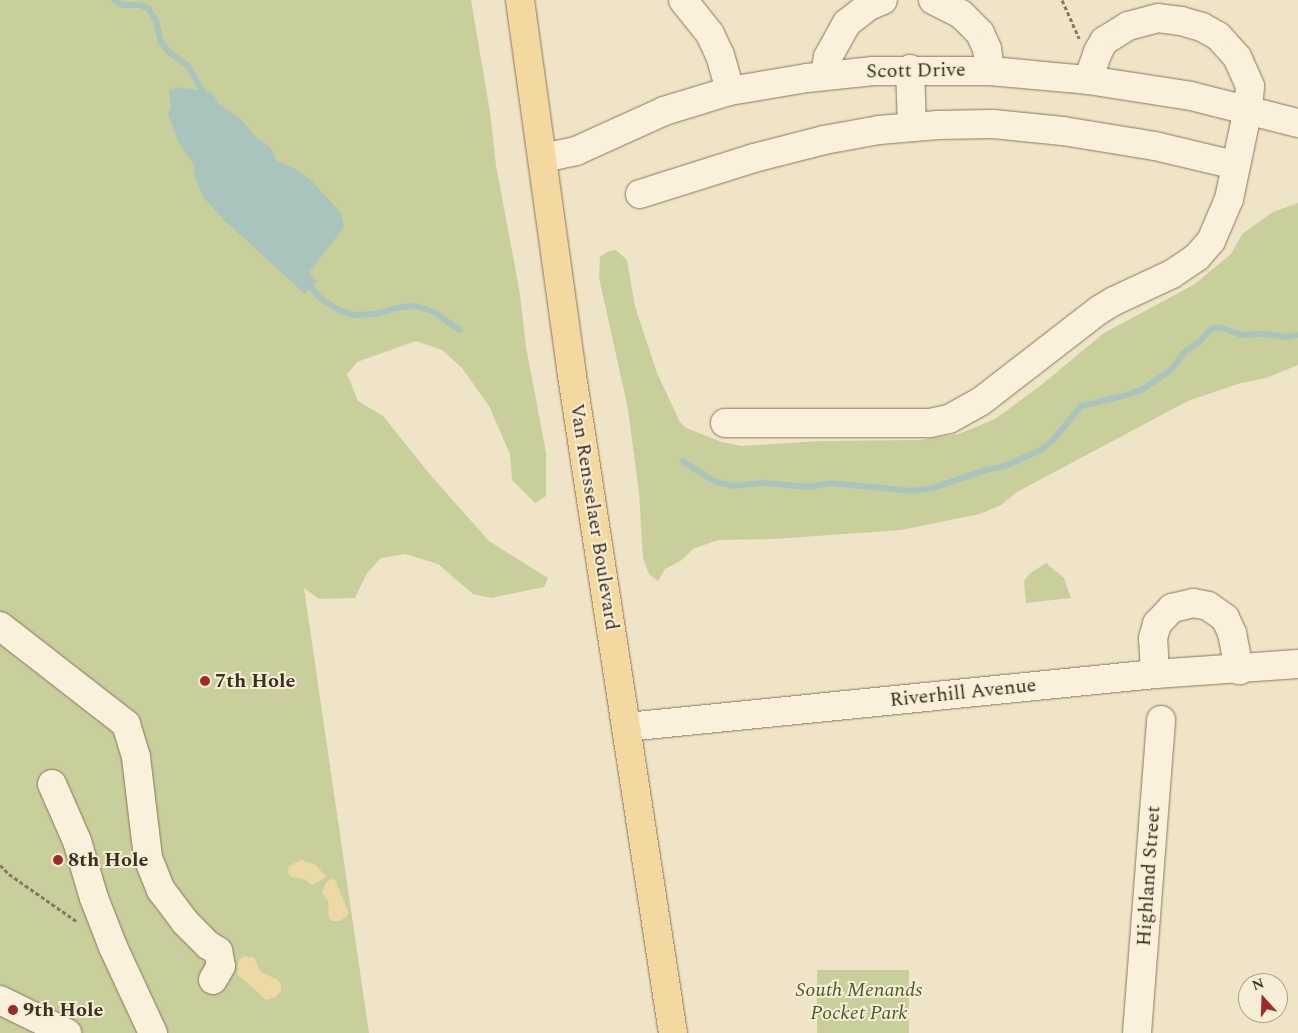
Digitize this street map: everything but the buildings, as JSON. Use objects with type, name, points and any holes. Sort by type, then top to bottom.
[{"type":"main road","name":"Van Rensselaer Boulevard","points":[[520,0],[571,369],[673,1033]]},
{"type":"street","points":[[683,0],[710,34],[720,55],[730,91]]},
{"type":"street","points":[[825,75],[828,57],[847,23],[869,6],[883,0]]},
{"type":"street","points":[[933,0],[957,11],[970,20],[980,33],[987,49],[990,71]]},
{"type":"street","points":[[724,422],[930,423],[959,415],[980,402],[1100,310],[1122,297],[1172,274],[1197,257],[1210,241],[1222,217],[1233,180],[1248,109],[1250,86],[1243,66],[1226,42],[1202,28],[1169,18],[1142,21],[1114,33],[1098,52],[1088,80]]},
{"type":"street","name":"Scott Drive","points":[[543,158],[576,151],[664,111],[730,91],[825,75],[910,70],[990,71],[1088,80],[1174,93],[1248,109],[1298,123]]},
{"type":"street","points":[[910,70],[912,126]]},
{"type":"street","points":[[640,194],[754,158],[824,140],[912,126],[966,124],[1028,127],[1155,146],[1235,164]]},
{"type":"street","points":[[1155,674],[1153,638],[1157,624],[1172,608],[1192,603],[1208,606],[1226,618],[1232,633],[1239,670]]},
{"type":"street","points":[[0,626],[126,724],[136,757],[148,858],[161,890],[185,922],[208,945],[218,951],[221,966],[213,980]]},
{"type":"street","name":"Riverhill Avenue","points":[[627,727],[1155,674],[1239,670],[1298,664]]},
{"type":"street","name":"Highland Street","points":[[1137,1033],[1161,720]]},
{"type":"street","points":[[52,784],[78,842],[94,898],[113,947],[153,1033]]},
{"type":"street","points":[[0,1000],[67,1033]]},
{"type":"path","points":[[1062,0],[1079,39],[1087,48],[1098,52]]},
{"type":"path","points":[[0,865],[9,874],[81,925]]},
{"type":"green space","points":[[0,0],[471,0],[490,112],[496,165],[520,294],[526,347],[546,452],[546,496],[535,503],[512,480],[510,454],[489,406],[462,368],[442,350],[416,341],[357,362],[347,374],[358,401],[383,416],[432,477],[489,541],[548,578],[544,587],[491,598],[473,594],[438,564],[405,554],[381,558],[367,573],[355,598],[319,599],[304,588],[369,1033],[0,1033]]},
{"type":"green space","points":[[1298,203],[1298,365],[1266,378],[1241,383],[1188,401],[1017,492],[1001,505],[980,514],[901,530],[774,539],[718,540],[693,549],[682,560],[665,569],[658,581],[649,574],[643,558],[639,493],[628,409],[599,278],[600,257],[609,251],[616,250],[627,260],[635,306],[657,373],[680,422],[686,428],[722,442],[741,446],[819,441],[920,440],[959,434],[995,419],[1040,386],[1104,333],[1195,284],[1231,254],[1242,234],[1273,212]]},
{"type":"green space","points":[[1046,563],[1064,578],[1071,598],[1026,603],[1024,581],[1029,574]]},
{"type":"green space","name":"South Menands Pocket Park","points":[[817,970],[909,970],[909,1033],[817,1033]]},
{"type":"sand","points":[[301,860],[316,865],[326,877],[312,885],[304,879],[291,877],[288,872],[289,866]]},
{"type":"sand","points":[[331,879],[335,880],[349,913],[341,921],[332,921],[329,918],[328,901],[322,893],[326,882]]},
{"type":"sand","points":[[244,956],[254,958],[261,972],[278,980],[281,985],[281,991],[275,997],[266,1000],[237,974],[239,960]]},
{"type":"water","points":[[176,87],[211,92],[221,106],[241,119],[258,139],[270,147],[276,160],[292,167],[311,180],[341,213],[344,227],[309,273],[317,281],[305,294],[224,220],[203,197],[195,177],[194,165],[179,143],[168,114],[171,107],[169,91]]},
{"type":"waterway","points":[[114,0],[122,5],[140,5],[148,8],[156,21],[161,42],[170,53],[188,66],[202,90]]},
{"type":"waterway","points":[[311,287],[320,298],[340,311],[356,315],[375,314],[402,307],[416,306],[434,312],[460,330]]},
{"type":"waterway","points":[[683,461],[714,481],[733,486],[764,483],[810,487],[831,483],[913,491],[933,488],[986,470],[1005,466],[1041,450],[1053,440],[1081,406],[1143,389],[1171,370],[1184,352],[1198,343],[1211,329],[1219,327],[1242,335],[1264,334],[1287,337],[1298,335]]},
{"type":"place","name":"7th Hole","points":[[205,681]]},
{"type":"place","name":"8th Hole","points":[[58,860]]},
{"type":"place","name":"9th Hole","points":[[13,1010]]}]
